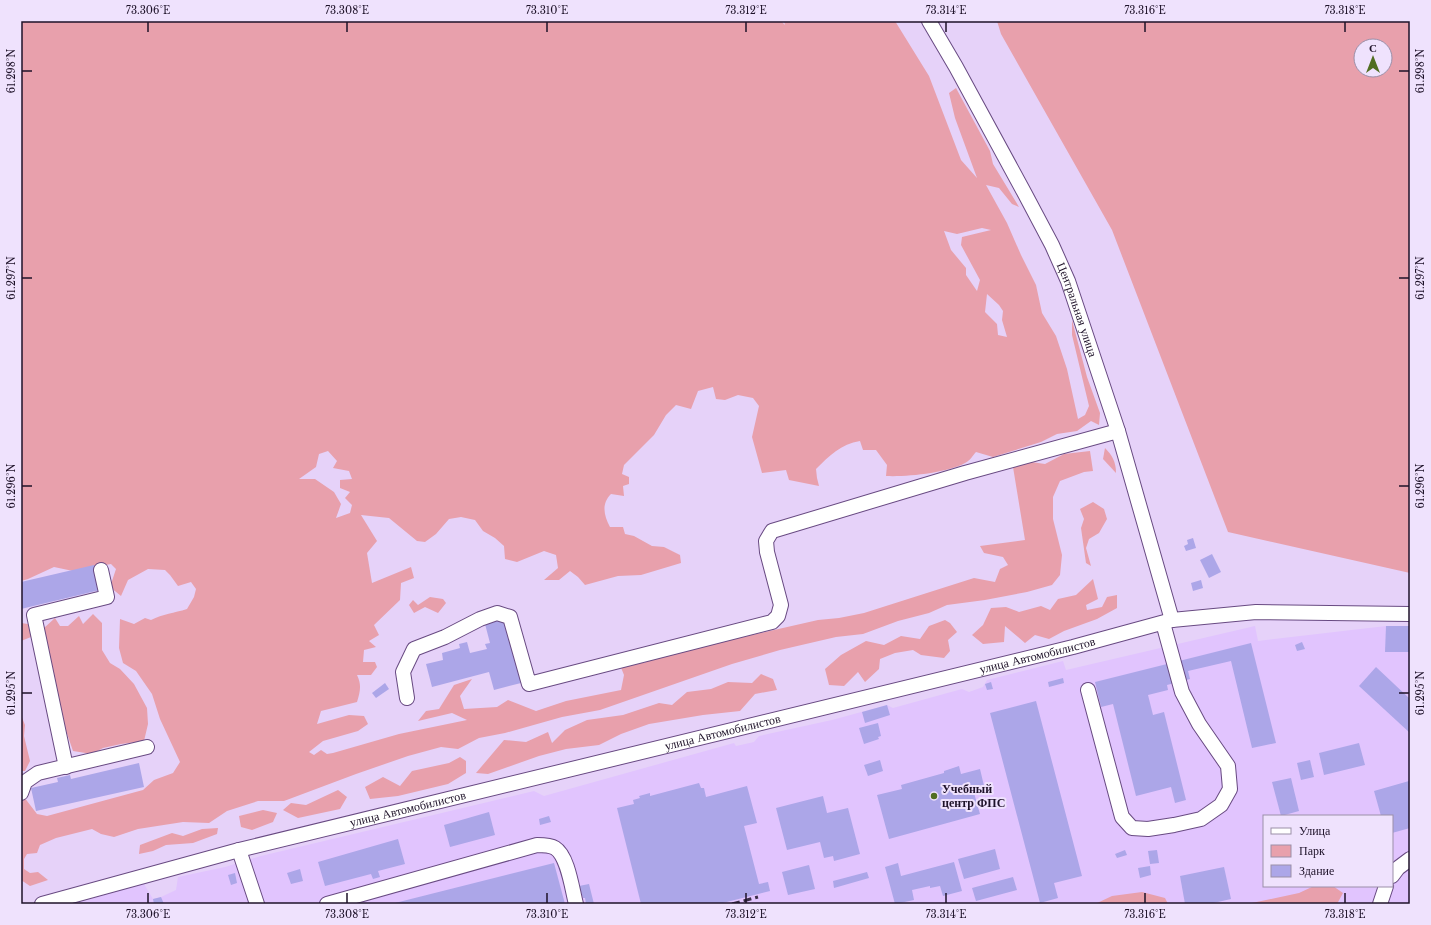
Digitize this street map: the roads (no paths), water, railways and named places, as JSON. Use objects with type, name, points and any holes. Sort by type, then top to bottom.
[{"type":"street","name":"Центральная улица","points":[[929,21],[979,109],[1052,245],[1068,281],[1118,431],[1168,622],[1182,692],[1199,724],[1228,766],[1230,789],[1221,804],[1201,819],[1174,826],[1148,829],[1132,828],[1122,817],[1088,690]]},
{"type":"street","points":[[408,698],[403,672],[414,649],[445,637],[480,619],[497,613],[510,617],[529,684],[772,622],[778,616],[781,605],[767,552],[766,541],[772,531],[965,473],[1118,431]]},
{"type":"street","points":[[66,767],[34,615],[107,597],[101,570]]},
{"type":"street","name":"улица Автомобилистов","points":[[42,904],[239,850],[1168,622],[1256,612],[1410,614]]},
{"type":"street","points":[[21,793],[25,782],[38,773],[147,748]]},
{"type":"street","points":[[327,904],[537,845],[548,845],[555,848],[564,857],[576,904]]},
{"type":"street","points":[[239,850],[257,904]]},
{"type":"street","points":[[1393,875],[1398,868],[1410,859]]},
{"type":"street","points":[[1380,904],[1386,887]]},
{"type":"railway","points":[[732,904],[758,897]]},
{"type":"place","name":"Учебный центр ФПС","points":[[934,796]]}]
